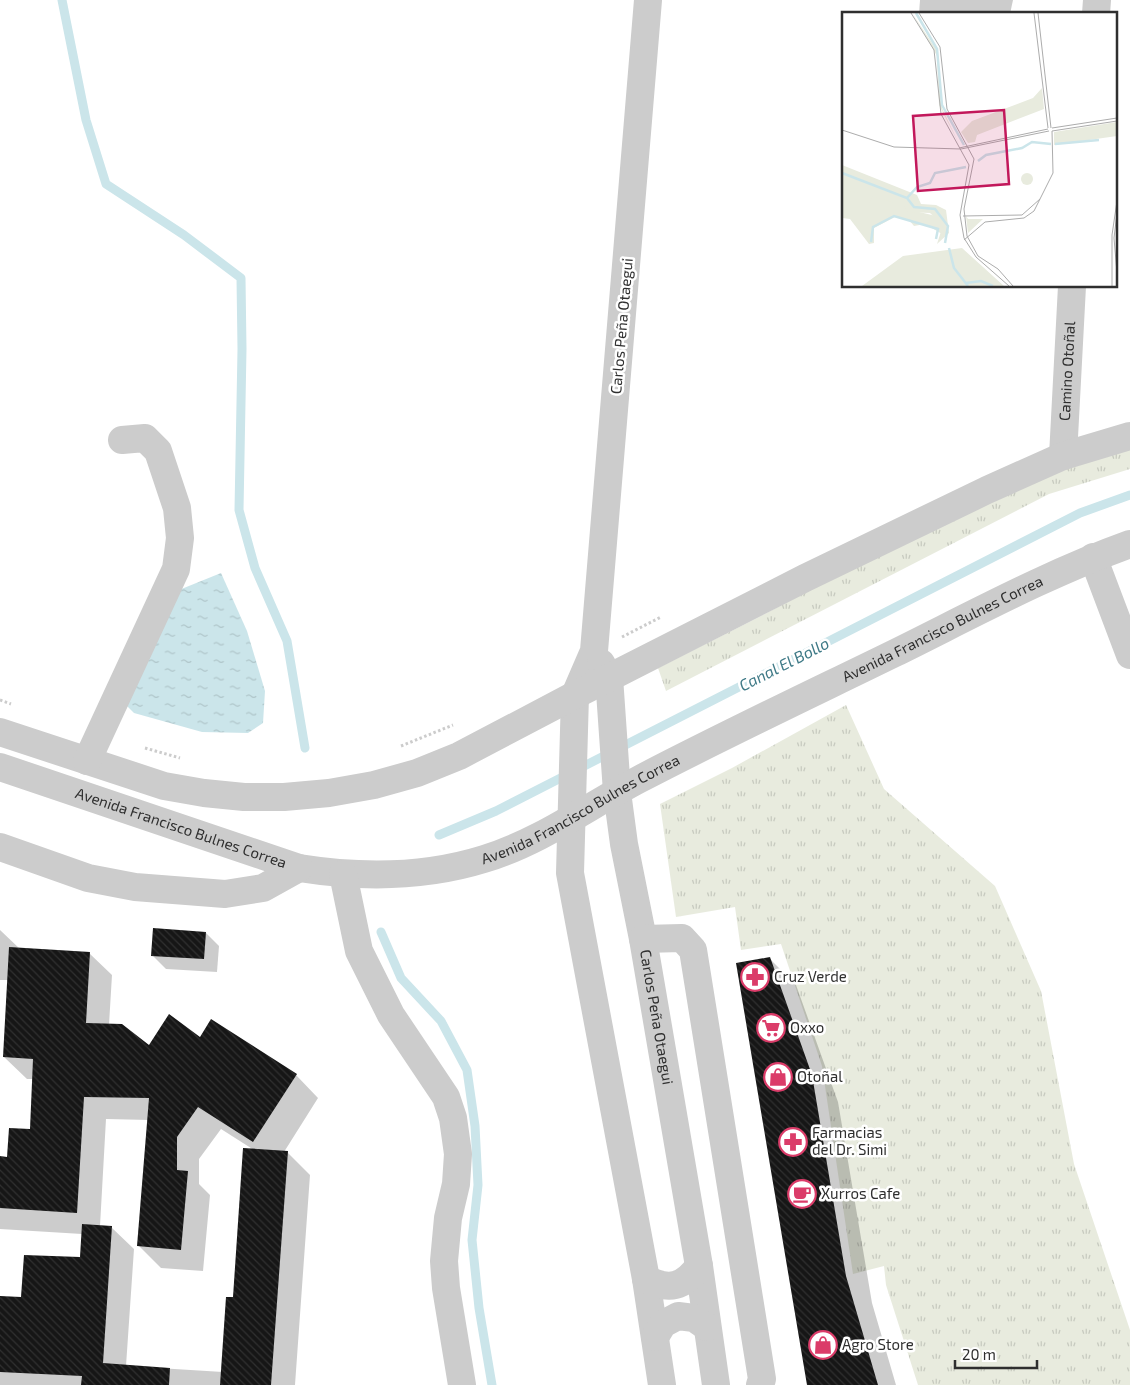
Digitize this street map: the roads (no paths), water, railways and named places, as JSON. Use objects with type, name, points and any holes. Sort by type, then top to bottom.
[{"type":"street","name":"Carlos Peña Otaegui","points":[[648,0],[594,652],[575,695],[570,873],[646,1279],[662,1385]]},
{"type":"street","name":"Camino Otoñal","points":[[1062,456],[1072,288]]},
{"type":"street","points":[[0,732],[164,786],[204,793],[268,797],[329,793],[374,785],[417,773],[459,756],[609,677],[805,578],[978,494],[1062,456],[1130,436]]},
{"type":"street","points":[[87,761],[176,569],[180,538],[177,508],[158,451],[145,438],[122,440]]},
{"type":"street","name":"Avenida Francisco Bulnes Correa","points":[[0,767],[300,868],[343,874],[378,876],[413,874],[447,868],[484,859],[520,845],[572,818],[616,781],[638,780],[1016,593],[1093,557],[1130,544]]},
{"type":"street","points":[[1093,557],[1130,655]]},
{"type":"street","name":"Carlos Peña Otaegui","points":[[594,652],[609,677],[616,781],[624,844],[643,939],[699,1266],[716,1385]]},
{"type":"street","points":[[0,847],[88,878],[135,887],[225,894],[263,888],[300,868]]},
{"type":"street","points":[[343,874],[359,951],[391,1015],[446,1097],[453,1118],[458,1154],[456,1184],[448,1218],[444,1261],[446,1288],[462,1385]]},
{"type":"street","points":[[643,939],[682,938],[693,950],[762,1379],[760,1385]]},
{"type":"street","points":[[646,1279],[657,1285],[670,1286],[682,1283],[692,1276],[699,1266]]},
{"type":"street","points":[[654,1337],[663,1324],[678,1316],[694,1318],[708,1327]]},
{"type":"water","points":[[221,573],[247,631],[265,691],[263,723],[248,733],[202,732],[134,713],[121,700],[174,592]]},
{"type":"waterway","points":[[62,0],[86,120],[106,184],[184,235],[241,278],[242,349],[239,510],[255,568],[287,641],[305,748]]},
{"type":"waterway","name":"Canal El Bollo","points":[[439,835],[496,811],[1080,513],[1130,495]]},
{"type":"waterway","points":[[381,932],[401,978],[441,1021],[467,1070],[475,1126],[478,1185],[472,1240],[479,1308],[492,1385]]},
{"type":"place","name":"Cruz Verde","points":[[755,977]]},
{"type":"place","name":"Oxxo","points":[[771,1028]]},
{"type":"place","name":"Otoñal","points":[[778,1077]]},
{"type":"place","name":"Farmacias del Dr. Simi","points":[[793,1142]]},
{"type":"place","name":"Xurros Cafe","points":[[802,1194]]},
{"type":"place","name":"Agro Store","points":[[823,1345]]}]
